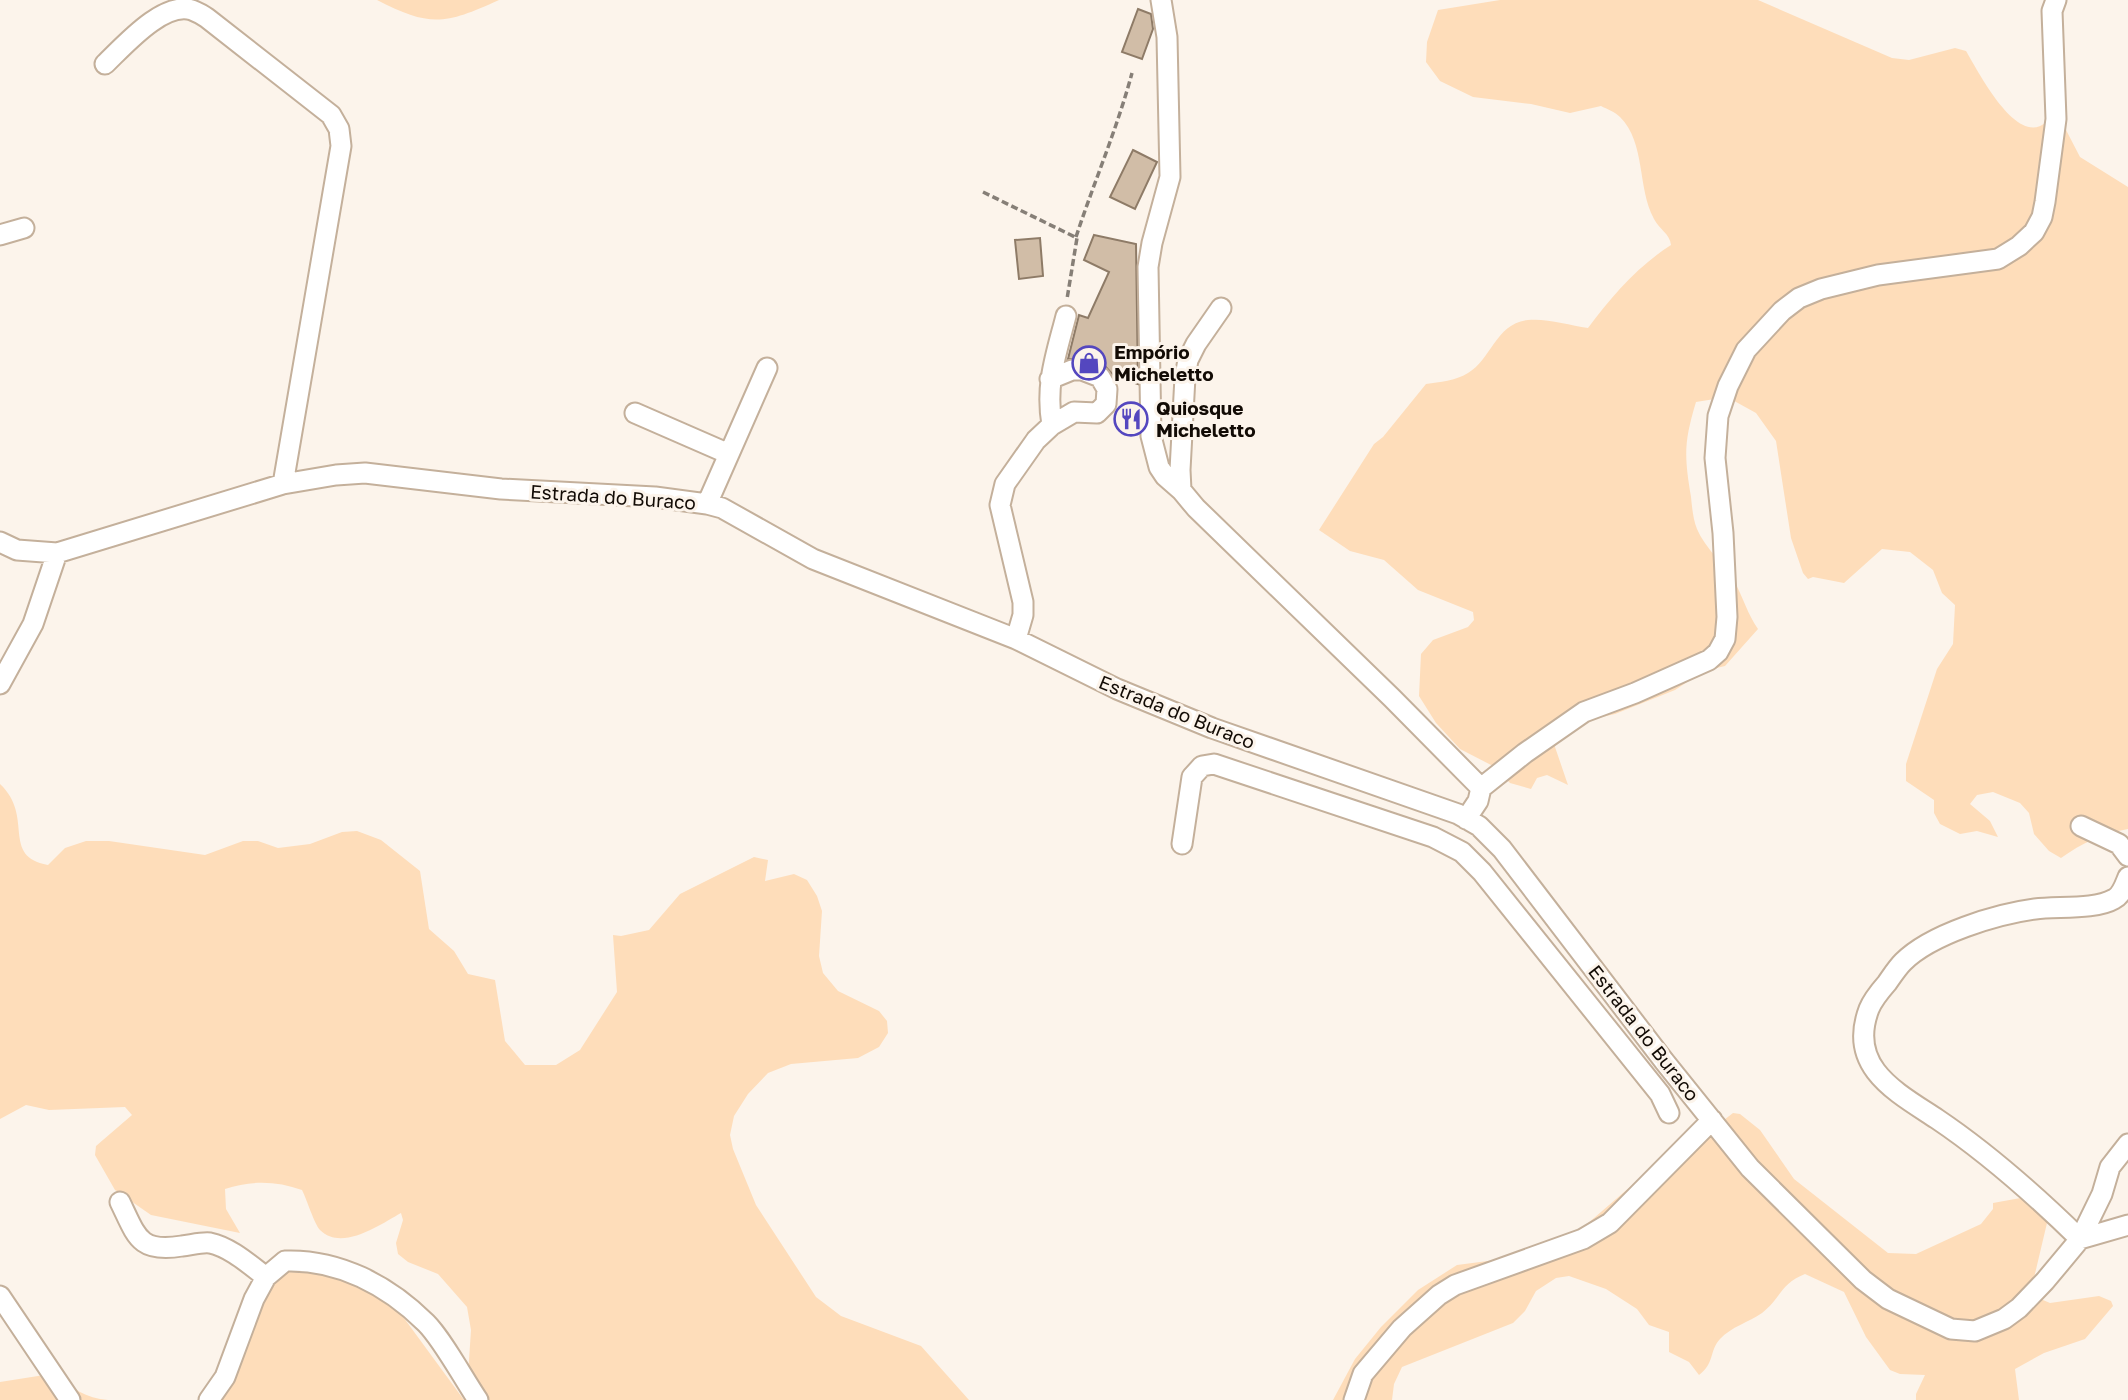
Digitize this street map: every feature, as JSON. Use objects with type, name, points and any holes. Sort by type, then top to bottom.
[{"type":"street","points":[[1161,0],[1167,37],[1170,177],[1148,267],[1149,418],[1158,467],[1196,508],[1481,788]]},
{"type":"street","points":[[1466,819],[1478,801],[1481,788],[1584,712],[1709,660],[1718,652],[1725,639],[1727,617],[1722,521],[1715,458],[1718,416],[1728,386],[1746,349],[1782,310],[1821,289],[1878,275],[1998,259],[2019,246],[2034,232],[2042,217],[2045,202],[2056,119],[2052,11],[2056,0]]},
{"type":"street","points":[[105,64],[153,20],[174,11],[190,9],[207,18],[331,115],[339,130],[341,146],[283,484]]},
{"type":"street","points":[[0,235],[24,228]]},
{"type":"street","points":[[1181,490],[1181,428],[1188,360],[1222,308]]},
{"type":"street","points":[[1052,425],[1048,401],[1050,379],[1066,316]]},
{"type":"street","points":[[707,504],[767,368]]},
{"type":"street","points":[[1016,639],[1023,615],[1023,602],[1000,505],[1005,484],[1036,440],[1052,425],[1074,412],[1097,413],[1106,404],[1107,389],[1100,377],[1082,370],[1072,370],[1050,379]]},
{"type":"street","points":[[635,413],[729,454]]},
{"type":"street","name":"Estrada do Buraco","points":[[0,542],[17,550],[57,553],[283,484],[365,473],[501,489],[655,497],[722,508],[813,558],[1016,639],[1117,689],[1479,826],[1502,849],[1750,1168],[1863,1280],[1899,1305],[1951,1329],[1975,1331],[2004,1319],[2045,1281],[2080,1239],[2102,1194],[2110,1167],[2128,1144]]},
{"type":"street","points":[[0,684],[33,624],[57,553]]},
{"type":"street","points":[[1182,844],[1192,778],[1202,766],[1214,764],[1433,837],[1462,852],[1482,872],[1660,1094],[1669,1113]]},
{"type":"street","points":[[2081,826],[2119,844],[2128,856]]},
{"type":"street","points":[[2128,877],[2114,899],[2006,915],[1929,943],[1904,961],[1871,1003],[1864,1021],[1865,1052],[1882,1081],[1972,1142],[2027,1188],[2080,1239],[2128,1225]]},
{"type":"street","points":[[1531,935],[1554,917]]},
{"type":"street","points":[[1354,1400],[1363,1374],[1402,1328],[1438,1295],[1464,1282],[1583,1238],[1610,1223],[1712,1120]]},
{"type":"street","points":[[120,1202],[138,1240],[150,1247],[165,1249],[209,1243],[225,1249],[266,1277]]},
{"type":"street","points":[[209,1400],[225,1377],[254,1299],[266,1277],[285,1261],[303,1260],[340,1267],[389,1292],[427,1324],[478,1400]]},
{"type":"street","points":[[0,1296],[70,1400]]},
{"type":"path","points":[[1066,316],[1076,237],[1098,171],[1122,113],[1132,72]]},
{"type":"path","points":[[983,192],[1076,237]]},
{"type":"shaded area","points":[[377,0],[499,0],[465,14],[438,20],[411,15]]},
{"type":"shaded area","points":[[1500,0],[1758,0],[1892,58],[1909,60],[1955,48],[1966,51],[1999,103],[2023,125],[2035,127],[2046,122],[2059,93],[2065,128],[2080,157],[2128,187],[2128,829],[2093,840],[2061,858],[2049,851],[2034,834],[2029,813],[2020,803],[1993,792],[1977,795],[1970,804],[1990,821],[1998,837],[1977,831],[1960,834],[1940,824],[1934,813],[1934,800],[1906,781],[1906,764],[1937,669],[1953,644],[1955,605],[1942,593],[1933,570],[1910,552],[1882,549],[1844,583],[1813,577],[1808,579],[1803,573],[1791,538],[1776,441],[1756,413],[1727,397],[1696,402],[1686,449],[1697,529],[1734,581],[1758,629],[1725,666],[1704,671],[1675,690],[1615,714],[1585,721],[1559,717],[1555,747],[1568,785],[1547,775],[1537,778],[1531,789],[1510,783],[1493,766],[1460,749],[1436,723],[1419,696],[1421,654],[1433,640],[1468,627],[1474,620],[1473,612],[1418,590],[1384,560],[1350,551],[1319,530],[1374,444],[1383,437],[1426,384],[1468,373],[1483,360],[1501,335],[1517,323],[1542,320],[1588,328],[1647,262],[1671,245],[1669,238],[1654,219],[1645,193],[1634,139],[1618,115],[1601,106],[1570,113],[1531,104],[1473,97],[1440,81],[1426,62],[1427,42],[1438,10]]},
{"type":"shaded area","points":[[0,784],[16,809],[21,844],[25,853],[48,865],[65,848],[86,841],[109,841],[205,855],[243,841],[258,841],[278,848],[310,844],[342,832],[357,831],[381,840],[420,871],[429,929],[454,951],[468,974],[495,980],[505,1041],[525,1065],[556,1065],[580,1050],[617,992],[613,935],[649,930],[680,894],[754,857],[768,860],[765,881],[794,874],[807,880],[822,911],[819,956],[823,973],[838,991],[879,1011],[887,1021],[888,1033],[879,1047],[858,1058],[791,1064],[768,1073],[748,1094],[734,1116],[730,1135],[733,1149],[756,1205],[816,1297],[841,1316],[921,1346],[969,1400],[477,1400],[468,1375],[471,1330],[467,1307],[438,1274],[408,1262],[398,1254],[396,1243],[403,1220],[401,1213],[361,1234],[339,1238],[329,1236],[318,1227],[302,1190],[264,1183],[225,1189],[226,1209],[240,1233],[151,1215],[115,1190],[95,1155],[96,1146],[132,1115],[125,1107],[49,1110],[26,1105],[0,1119]]},
{"type":"shaded area","points":[[1733,1113],[1740,1114],[1760,1130],[1794,1179],[1888,1253],[1916,1254],[1981,1224],[1993,1209],[1993,1203],[2026,1197],[2059,1213],[2047,1223],[2034,1278],[2036,1297],[2050,1303],[2099,1296],[2111,1301],[2113,1306],[2085,1339],[2044,1353],[2015,1369],[2019,1400],[1916,1400],[1925,1375],[1900,1374],[1890,1370],[1866,1337],[1844,1292],[1805,1274],[1791,1282],[1762,1313],[1720,1339],[1710,1362],[1699,1375],[1689,1362],[1669,1352],[1669,1332],[1649,1325],[1637,1309],[1606,1289],[1569,1276],[1556,1278],[1536,1291],[1525,1311],[1513,1323],[1402,1367],[1394,1384],[1392,1400],[1333,1400],[1355,1359],[1381,1327],[1418,1290],[1457,1265],[1503,1259],[1572,1237],[1660,1161],[1702,1137]]},
{"type":"shaded area","points":[[300,1264],[343,1275],[401,1314],[464,1400],[197,1400],[206,1398],[264,1286],[281,1271]]},
{"type":"shaded area","points":[[57,1373],[80,1392],[108,1400],[0,1400],[0,1382]]},
{"type":"building","points":[[1138,9],[1151,14],[1153,29],[1142,59],[1122,52]]},
{"type":"building","points":[[1133,150],[1157,162],[1135,209],[1110,197]]},
{"type":"building","points":[[1094,235],[1136,244],[1138,384],[1114,376],[1105,366],[1086,359],[1068,359],[1079,315],[1088,318],[1109,272],[1084,260]]},
{"type":"building","points":[[1040,238],[1043,276],[1019,279],[1015,240]]},
{"type":"building","name":"Quiosque Micheletto","points":[[1136,406],[1139,429],[1128,431],[1120,423],[1121,410]]},
{"type":"place","name":"Empório Micheletto","points":[[1089,363]]},
{"type":"place","name":"Quiosque Micheletto","points":[[1131,419]]}]
